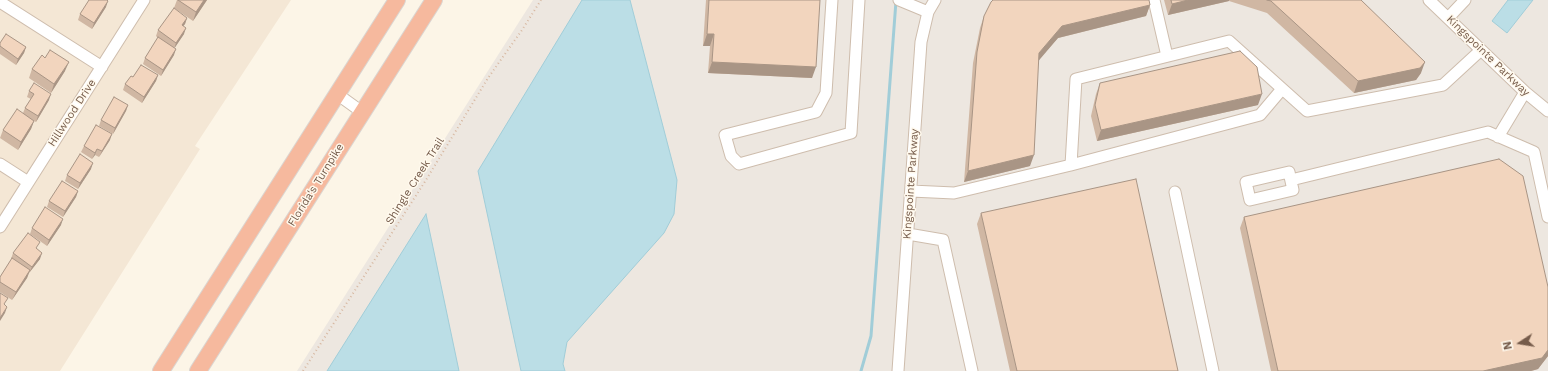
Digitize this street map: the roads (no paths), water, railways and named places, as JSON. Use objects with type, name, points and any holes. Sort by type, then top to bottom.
[{"type":"highway","points":[[161,371],[397,0]]},
{"type":"highway","name":"Florida's Turnpike","points":[[198,371],[434,0]]},
{"type":"street","name":"Hillwood Drive","points":[[0,227],[144,0]]},
{"type":"street","points":[[832,0],[826,93],[816,112],[725,135],[731,156],[739,164],[851,133],[859,0]]},
{"type":"street","points":[[900,0],[928,12]]},
{"type":"street","name":"Kingspointe Parkway","points":[[898,371],[921,42],[928,12],[935,0]]},
{"type":"street","points":[[1154,0],[1167,56]]},
{"type":"street","name":"Kingspointe Parkway","points":[[1429,0],[1525,92],[1548,111]]},
{"type":"street","points":[[1448,18],[1465,0]]},
{"type":"street","points":[[0,2],[102,67]]},
{"type":"street","points":[[1071,165],[1076,79],[1229,41],[1307,111],[1443,85],[1481,50]]},
{"type":"street","points":[[911,191],[954,193],[1071,165],[1260,116],[1282,89]]},
{"type":"street","points":[[1498,137],[1525,92]]},
{"type":"street","points":[[337,94],[362,112]]},
{"type":"street","points":[[1291,180],[1488,132],[1534,152],[1548,217]]},
{"type":"street","points":[[0,164],[28,182]]},
{"type":"street","points":[[1175,192],[1213,371]]},
{"type":"street","points":[[908,234],[943,240],[972,371]]},
{"type":"water","points":[[582,0],[630,0],[677,180],[674,214],[664,233],[567,342],[563,364],[565,371],[521,371],[478,171]]},
{"type":"water","points":[[1508,0],[1533,0],[1507,33],[1492,21]]},
{"type":"water","points":[[426,214],[459,371],[327,371]]},
{"type":"waterway","points":[[861,371],[871,336],[896,1]]}]
